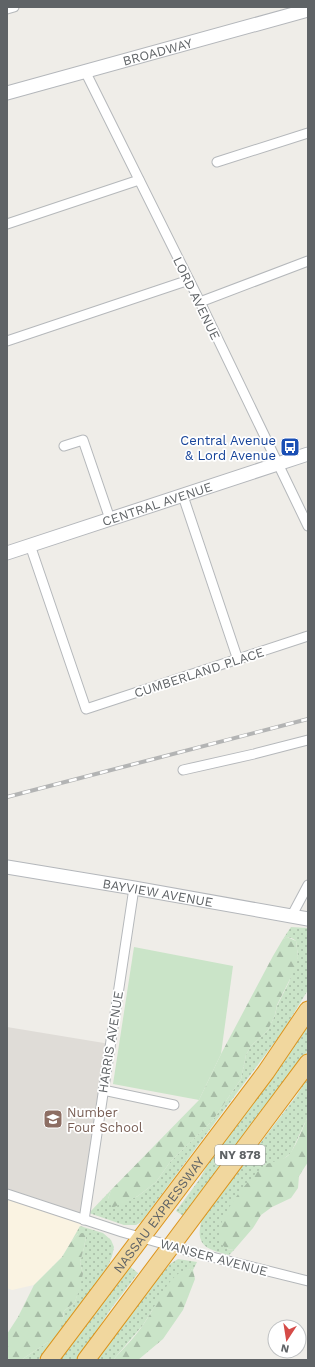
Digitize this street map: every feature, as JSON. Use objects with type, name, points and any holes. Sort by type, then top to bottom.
[{"type":"highway","name":"NASSAU EXPRESSWAY","points":[[49,1360],[266,1072],[308,1010]]},
{"type":"highway","name":"NY 878","points":[[86,1360],[308,1063]]},
{"type":"street","points":[[7,9],[14,7]]},
{"type":"street","name":"BROADWAY","points":[[7,93],[308,11]]},
{"type":"street","name":"LORD AVENUE","points":[[85,71],[200,302],[308,526]]},
{"type":"street","points":[[218,162],[308,134]]},
{"type":"street","points":[[7,224],[139,180]]},
{"type":"street","points":[[200,302],[308,260]]},
{"type":"street","points":[[7,341],[188,280]]},
{"type":"street","points":[[64,446],[82,440],[110,519]]},
{"type":"street","name":"CENTRAL AVENUE","points":[[7,552],[183,496],[308,454]]},
{"type":"street","points":[[183,496],[238,660]]},
{"type":"street","name":"CUMBERLAND PLACE","points":[[30,545],[86,709],[308,636]]},
{"type":"street","points":[[184,770],[308,740]]},
{"type":"street","name":"BAYVIEW AVENUE","points":[[7,867],[308,919]]},
{"type":"street","points":[[291,917],[308,885]]},
{"type":"street","name":"HARRIS AVENUE","points":[[84,1220],[134,888]]},
{"type":"street","points":[[103,1090],[174,1104]]},
{"type":"street","name":"WANSER AVENUE","points":[[7,1194],[141,1238],[308,1281]]},
{"type":"shaded area","name":"Number Four School","points":[[7,1027],[110,1044],[84,1220],[7,1194]]},
{"type":"shaded area","points":[[7,1195],[84,1220],[62,1257],[34,1285],[12,1290],[7,1288]]},
{"type":"green space","points":[[291,927],[308,928],[308,990],[283,1031],[141,1222],[136,1225],[124,1225],[89,1213],[111,1190],[108,1199],[126,1201],[138,1196],[156,1182],[170,1162],[213,1120],[241,1079],[246,1055],[251,1046],[268,1030],[275,1015],[277,1006],[289,982],[298,957],[296,941],[290,938],[283,939]]},
{"type":"green space","points":[[287,937],[296,941],[298,957],[296,967],[277,1005],[275,1015],[268,1030],[251,1046],[246,1055],[241,1079],[213,1120],[170,1162],[156,1182],[138,1196],[112,1208],[108,1199],[111,1190],[199,1100],[221,1054],[273,956],[283,939]]},
{"type":"green space","points":[[134,947],[233,966],[221,1054],[199,1100],[113,1084]]},
{"type":"green space","points":[[308,1020],[308,1050],[292,1076],[185,1217],[176,1211],[199,1180],[213,1155]]},
{"type":"green space","points":[[308,1076],[308,1116],[291,1153],[282,1160],[265,1165],[227,1249],[234,1250],[229,1255],[214,1251],[204,1245],[201,1241],[200,1228],[202,1219],[297,1095]]},
{"type":"green space","points":[[308,1116],[308,1162],[299,1176],[298,1188],[291,1198],[272,1207],[261,1215],[253,1228],[234,1250],[226,1248],[220,1237],[220,1229],[228,1210],[258,1171],[267,1164],[285,1158],[291,1152]]},
{"type":"green space","points":[[80,1226],[103,1233],[111,1240],[114,1247],[108,1266],[38,1360],[21,1360],[48,1342],[63,1318],[64,1311],[75,1302],[83,1274],[80,1262],[86,1236],[78,1234],[71,1242]]},
{"type":"green space","points":[[85,1233],[84,1248],[80,1262],[83,1274],[80,1287],[75,1302],[64,1311],[60,1331],[48,1342],[21,1360],[7,1360],[7,1334],[18,1317],[34,1285],[62,1257],[78,1234]]},
{"type":"green space","points":[[178,1259],[197,1262],[193,1270],[188,1269],[163,1293],[143,1325],[113,1360],[96,1360],[149,1289],[170,1264]]},
{"type":"green space","points":[[128,1265],[138,1273],[110,1310],[78,1360],[55,1360]]},
{"type":"green space","points":[[188,1269],[193,1270],[195,1279],[183,1310],[163,1339],[138,1360],[113,1360],[129,1343],[148,1318],[168,1284],[174,1277]]},
{"type":"railway","points":[[7,797],[308,719]]},
{"type":"place","name":"Central Avenue & Lord Avenue","points":[[290,447]]},
{"type":"place","name":"Number Four School","points":[[53,1119]]}]
